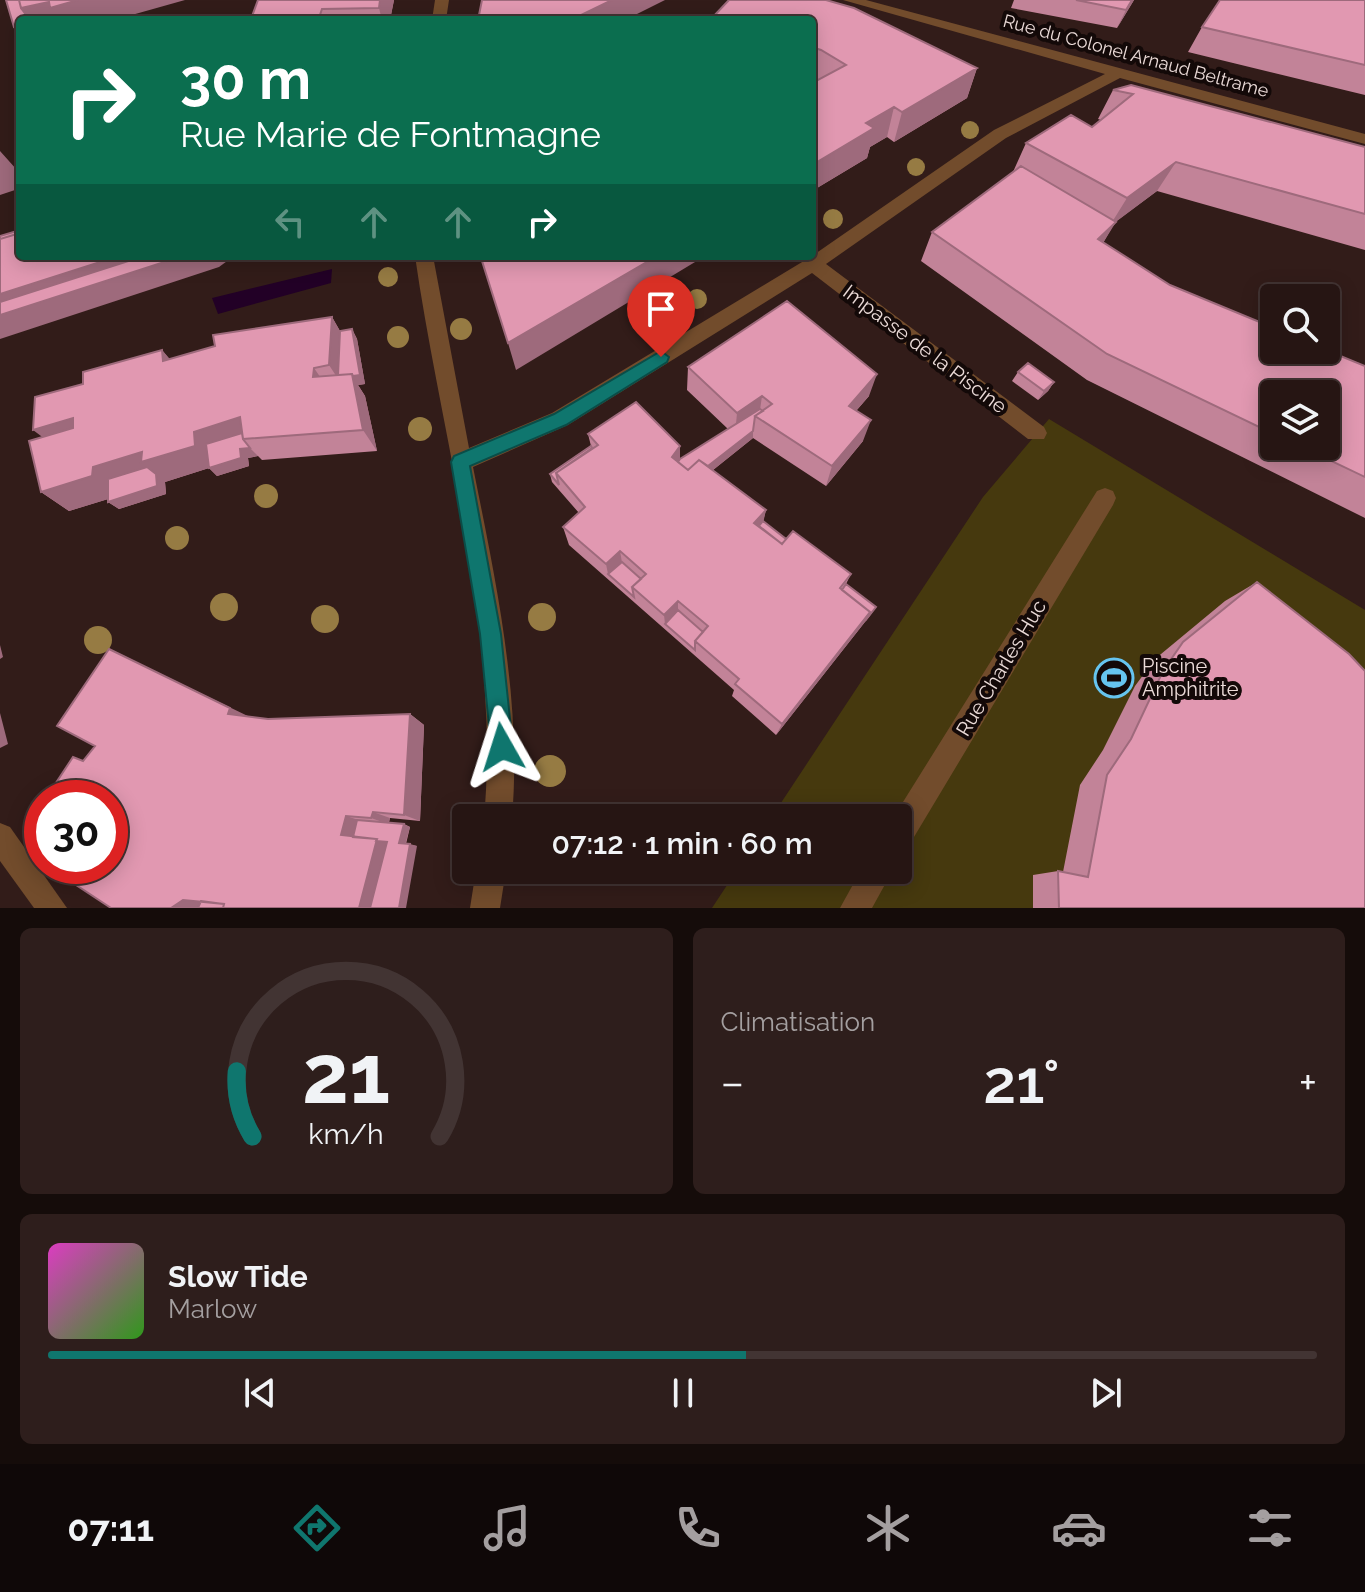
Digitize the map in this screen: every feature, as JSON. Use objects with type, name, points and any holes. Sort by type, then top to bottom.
[{"type":"street","name":"Rue du Colonel Arnaud Beltrame","points":[[850,0],[1365,139]]},
{"type":"street","points":[[460,462],[560,419],[813,264],[1000,134],[1118,73]]},
{"type":"street","points":[[425,260],[438,357],[490,634],[502,747],[499,804]]},
{"type":"street","name":"Impasse de la Piscine","points":[[813,264],[1036,433]]},
{"type":"street","name":"Rue Charles Huc","points":[[912,814],[1105,498]]},
{"type":"street","points":[[0,837],[52,908]]},
{"type":"street","points":[[485,908],[489,884]]},
{"type":"street","points":[[855,908],[870,884]]},
{"type":"shaded area","points":[[332,269],[331,283],[218,314],[212,298]]},
{"type":"shaded area","name":"Piscine Amphitrite","points":[[1049,419],[1365,610],[1365,908],[712,908],[728,884],[912,884],[912,804],[780,804],[983,497]]},
{"type":"building","points":[[6,0],[19,0],[27,16],[16,16],[14,27]]},
{"type":"building","points":[[19,0],[78,0],[50,8],[49,2],[21,8]]},
{"type":"building","points":[[258,0],[380,0],[379,8],[322,9],[320,16],[252,16]]},
{"type":"building","points":[[482,0],[612,0],[579,16],[479,16]]},
{"type":"building","points":[[729,0],[826,0],[854,8],[977,68],[902,112],[894,107],[866,123],[874,128],[816,163],[816,81],[846,65],[816,48],[816,16],[714,16]]},
{"type":"building","points":[[1076,0],[1132,0],[1126,10]]},
{"type":"building","points":[[1220,0],[1365,0],[1365,65],[1202,27]]},
{"type":"building","points":[[1131,85],[1365,147],[1365,214],[1176,162],[1127,198],[1026,143],[1071,115],[1092,127],[1133,94],[1113,90]]},
{"type":"building","points":[[1021,166],[1116,222],[1098,239],[1170,285],[1260,322],[1260,364],[1340,364],[1340,356],[1365,366],[1365,477],[1329,460],[1340,460],[1340,380],[1260,380],[1260,427],[1107,354],[932,232]]},
{"type":"building","points":[[16,231],[16,234],[0,239],[0,236]]},
{"type":"building","points":[[16,234],[16,260],[106,260],[0,294],[0,239]]},
{"type":"building","points":[[131,260],[171,260],[0,315],[0,302]]},
{"type":"building","points":[[484,260],[650,260],[508,343]]},
{"type":"building","points":[[787,301],[877,374],[849,406],[871,420],[832,466],[755,416],[772,404],[762,396],[737,413],[688,367]]},
{"type":"building","points":[[332,317],[329,365],[314,368],[313,377],[352,374],[363,430],[243,439],[240,417],[194,432],[195,446],[141,462],[142,452],[93,467],[92,476],[41,492],[29,441],[73,428],[73,418],[33,430],[35,397],[83,384],[83,372],[162,350],[163,361],[215,346],[213,335]]},
{"type":"building","points":[[352,329],[360,375],[338,375],[340,331]]},
{"type":"building","points":[[1028,363],[1054,382],[1044,391],[1018,372]]},
{"type":"building","points":[[636,402],[680,446],[672,457],[688,470],[699,460],[766,510],[754,523],[782,544],[793,531],[851,574],[840,588],[870,612],[782,724],[735,684],[739,679],[695,641],[708,626],[678,601],[664,615],[632,587],[646,574],[620,551],[606,564],[563,527],[585,507],[556,473],[598,445],[588,434]]},
{"type":"building","points":[[760,409],[763,411],[755,416],[753,431],[708,466],[699,460],[688,470],[678,462],[680,459]]},
{"type":"building","points":[[242,433],[250,448],[240,449],[241,458],[209,468],[206,444]]},
{"type":"building","points":[[591,446],[556,473],[559,485],[550,474]]},
{"type":"building","points":[[147,467],[156,474],[157,486],[108,502],[108,479]]},
{"type":"building","points":[[763,521],[786,539],[782,544],[759,526]]},
{"type":"building","points":[[622,562],[641,579],[632,587],[634,597],[608,574]]},
{"type":"building","name":"Piscine Amphitrite","points":[[1257,582],[1349,654],[1365,671],[1365,908],[1059,908],[1058,871],[1088,877],[1107,775],[1131,739],[1163,671],[1183,642]]},
{"type":"building","points":[[846,584],[876,607],[865,621],[870,612],[842,590]]},
{"type":"building","points":[[678,610],[703,632],[695,641],[695,650],[665,624]]},
{"type":"building","points":[[109,649],[230,708],[228,714],[268,719],[410,714],[404,815],[373,812],[371,818],[346,816],[341,835],[377,839],[359,908],[223,908],[224,904],[183,900],[171,908],[111,908],[75,884],[128,884],[128,780],[58,780],[73,757],[83,761],[95,746],[57,726]]},
{"type":"building","points":[[357,820],[404,824],[399,843],[410,844],[399,908],[370,908],[387,842],[353,837]]},
{"type":"building","points":[[201,901],[224,904],[223,908],[198,908]]},
{"type":"place","name":"Piscine Amphitrite","points":[[1114,678]]},
{"type":"route","points":[[502,747],[490,634],[460,462],[560,419],[661,357]]}]
